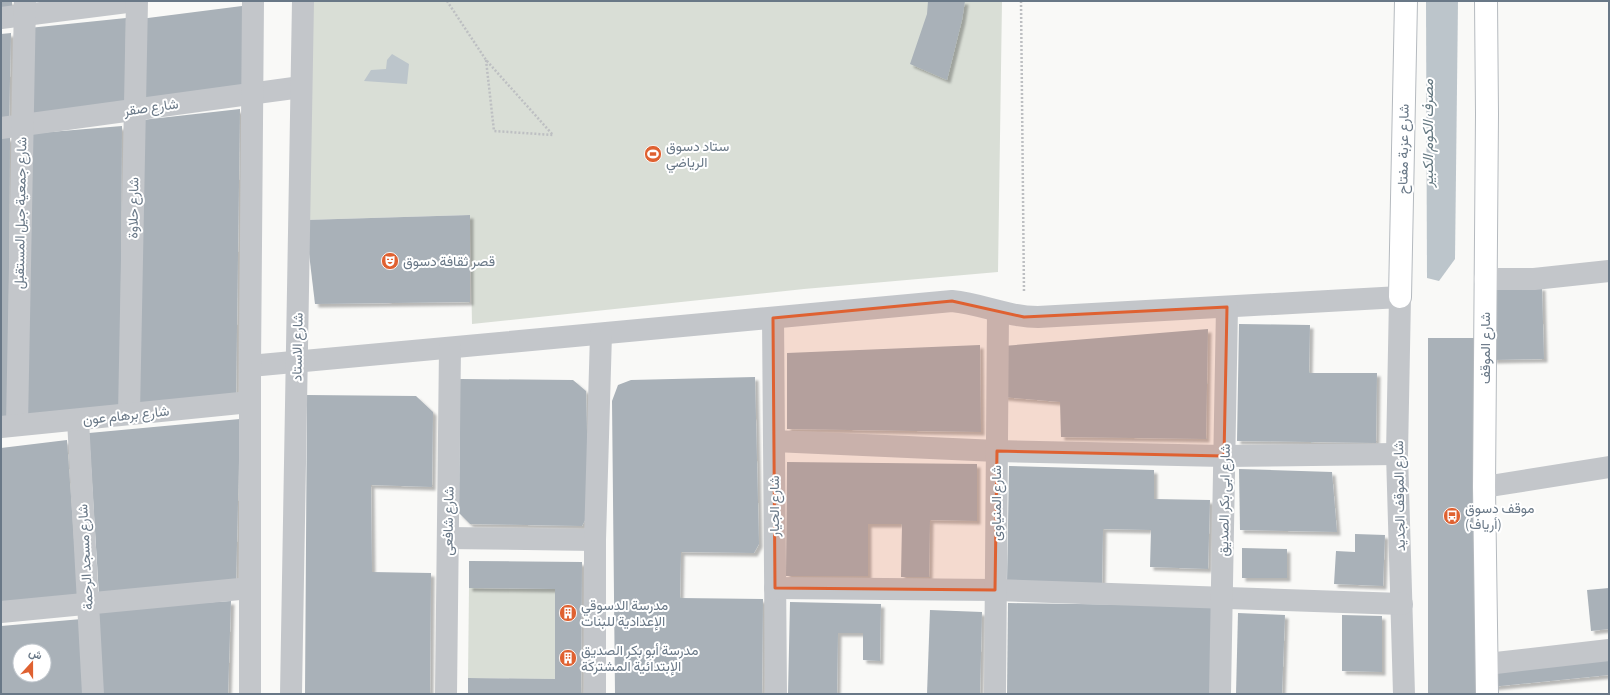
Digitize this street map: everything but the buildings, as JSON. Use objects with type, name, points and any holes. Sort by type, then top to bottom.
[{"type":"street","points":[[1,18],[25,8],[136,1]]},
{"type":"street","name":"شارع حلاوة","points":[[129,414],[136,1]]},
{"type":"street","points":[[250,694],[250,366],[253,1]]},
{"type":"street","name":"شارع الاستاد","points":[[291,694],[303,1]]},
{"type":"street","name":"شارع عزبة مفتاح","points":[[1400,297],[1406,1]]},
{"type":"street","name":"شارع الموقف","points":[[1486,1],[1484,487],[1487,694]]},
{"type":"street","name":"شارع جمعية جيل المستقبل","points":[[9,426],[12,126],[25,8]]},
{"type":"street","name":"شارع صقر","points":[[12,126],[301,87]]},
{"type":"street","points":[[1485,279],[1534,278],[1609,271]]},
{"type":"street","points":[[250,366],[952,301],[984,306],[998,312],[1024,317],[1400,297]]},
{"type":"street","name":"شارع الموقف الجديد","points":[[1400,297],[1397,454],[1404,694]]},
{"type":"street","name":"شارع ابى بكر الصديق","points":[[1220,694],[1227,307]]},
{"type":"street","name":"شارع المنياوى","points":[[994,694],[998,312]]},
{"type":"street","name":"شارع الجيار","points":[[773,318],[776,694]]},
{"type":"street","points":[[595,694],[595,540],[601,334]]},
{"type":"street","name":"شارع شافعى","points":[[446,694],[450,348]]},
{"type":"street","name":"شارع برهام عون","points":[[9,426],[250,402]]},
{"type":"street","name":"شارع مسجد الرحمة","points":[[78,420],[93,694]]},
{"type":"street","points":[[774,441],[997,451],[1224,456],[1397,454]]},
{"type":"street","points":[[1484,487],[1609,467]]},
{"type":"street","points":[[448,538],[595,540]]},
{"type":"street","points":[[1,612],[250,588]]},
{"type":"street","points":[[775,588],[995,590],[1402,604]]},
{"type":"street","points":[[1487,664],[1609,650]]},
{"type":"path","points":[[447,1],[486,60],[553,135],[494,131],[486,60]]},
{"type":"path","points":[[1021,1],[1024,317]]},
{"type":"highlighted area","points":[[952,301],[1024,317],[1227,307],[1224,456],[997,451],[995,590],[775,588],[773,318]]},
{"type":"shaded area","name":"ستاد دسوق الرياضي","points":[[312,1],[1002,1],[998,272],[804,289],[472,324],[470,215],[305,220]]},
{"type":"shaded area","points":[[469,588],[555,589],[555,679],[468,678]]},
{"type":"water","name":"مصرف الكوم الكبير","points":[[1426,1],[1458,1],[1455,259],[1439,281],[1427,278]]},
{"type":"water","points":[[392,54],[409,64],[407,84],[364,81],[371,70],[386,69],[387,60]]},
{"type":"place","name":"ستاد دسوق الرياضي","points":[[653,154]]},
{"type":"place","name":"قصر ثقافة دسوق","points":[[390,261]]},
{"type":"place","name":"موقف دسوق (أرياف)","points":[[1452,516]]},
{"type":"place","name":"مدرسة الدسوقي الإعدادية للبنات","points":[[568,613]]},
{"type":"place","name":"مدرسة أبو بكر الصديق الإبتدائية المشتركة","points":[[568,658]]}]
